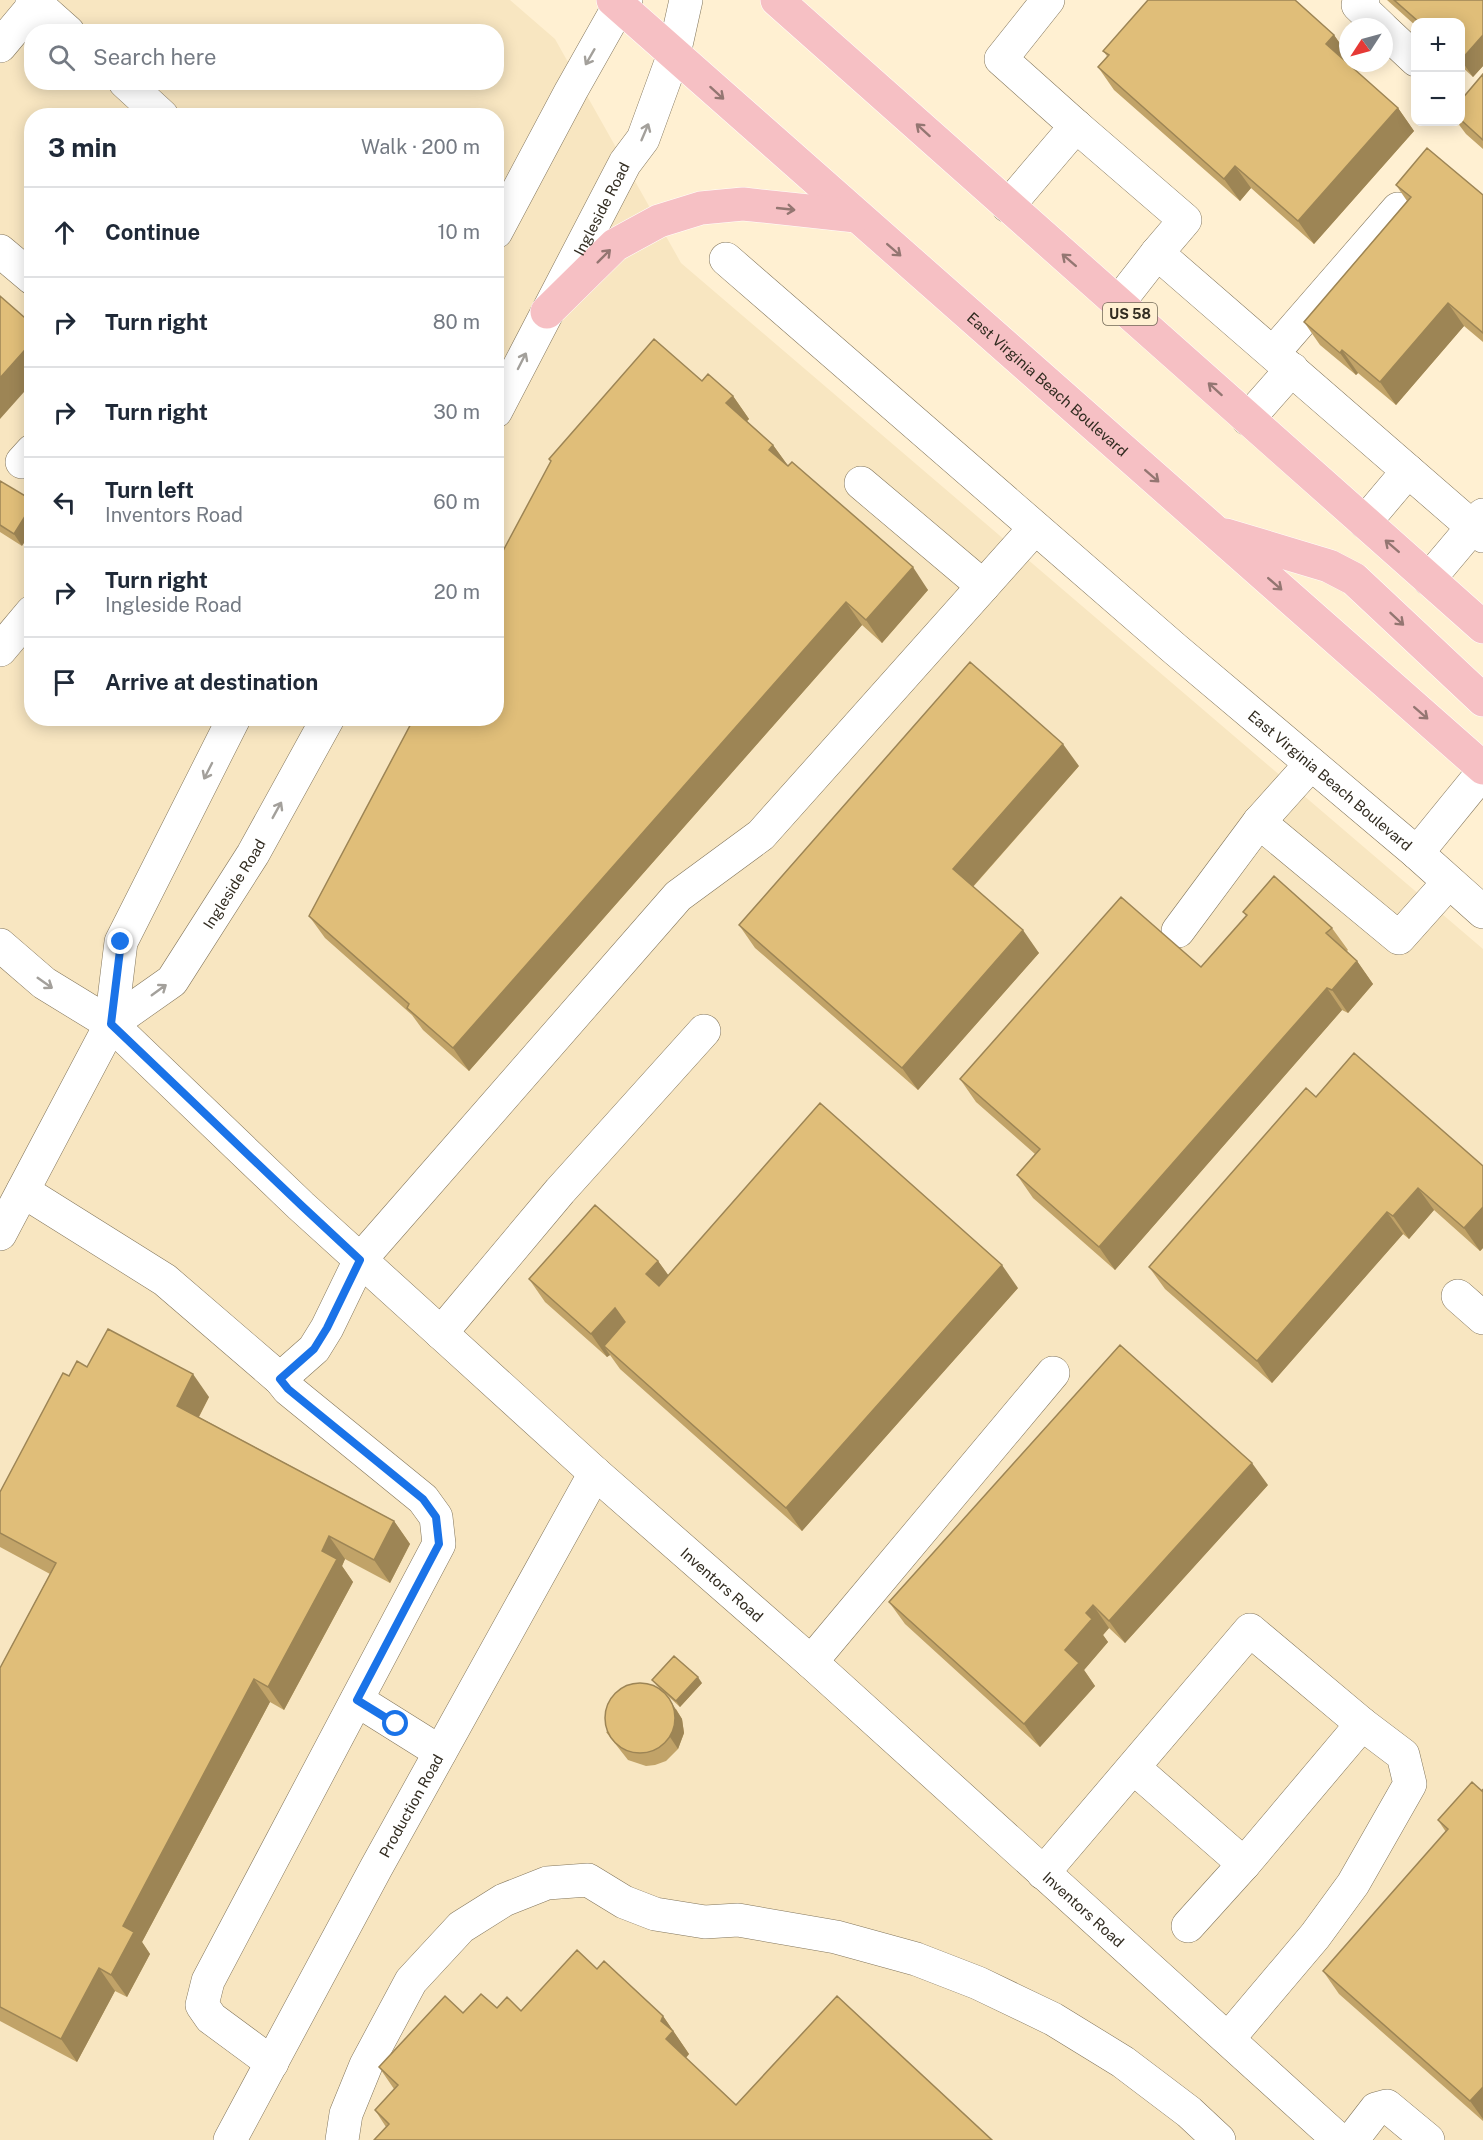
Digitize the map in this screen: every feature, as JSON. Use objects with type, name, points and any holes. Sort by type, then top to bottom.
[{"type":"main road","name":"US 58","points":[[777,0],[1483,627]]},
{"type":"main road","name":"East Virginia Beach Boulevard","points":[[619,2],[856,216],[1483,770]]},
{"type":"main road","points":[[547,312],[615,245],[659,221],[701,208],[743,204],[856,216]]},
{"type":"main road","points":[[1215,532],[1329,566],[1354,579],[1483,700]]},
{"type":"street","name":"Ingleside Road","points":[[504,395],[625,163],[643,139],[674,54],[687,0]]},
{"type":"street","points":[[1048,0],[1001,59],[1185,220],[1118,303]]},
{"type":"street","points":[[1363,0],[1358,5],[1372,18]]},
{"type":"street","points":[[0,46],[34,2],[59,24]]},
{"type":"street","points":[[504,217],[619,2]]},
{"type":"street","points":[[1393,38],[1411,55]]},
{"type":"street","points":[[134,90],[153,108]]},
{"type":"street","points":[[1008,206],[1076,126]]},
{"type":"street","points":[[1248,418],[1282,361],[1398,209]]},
{"type":"street","points":[[0,251],[24,271]]},
{"type":"street","points":[[1157,253],[1408,471],[1480,526],[1429,579]]},
{"type":"street","name":"East Virginia Beach Boulevard","points":[[726,259],[1175,650],[1417,853],[1483,912]]},
{"type":"street","points":[[1365,522],[1408,471]]},
{"type":"street","points":[[861,483],[982,586]]},
{"type":"street","points":[[280,1379],[314,1349],[327,1328],[360,1260],[678,896],[760,835],[1035,528]]},
{"type":"street","points":[[0,650],[24,622]]},
{"type":"street","name":"Ingleside Road","points":[[0,1234],[111,1024],[121,942],[230,726]]},
{"type":"street","name":"Ingleside Road","points":[[111,1024],[172,981],[252,854],[324,726]]},
{"type":"street","points":[[1178,931],[1258,822],[1311,764]]},
{"type":"street","name":"East Virginia Beach Boulevard","points":[[1417,853],[1483,770]]},
{"type":"street","points":[[1258,822],[1399,938],[1449,882]]},
{"type":"street","name":"Inventors Road","points":[[0,945],[44,983],[111,1024],[360,1260],[595,1473],[811,1662],[1339,2140]]},
{"type":"street","points":[[441,1333],[560,1191],[704,1031]]},
{"type":"street","points":[[22,1191],[165,1280],[280,1379],[288,1389],[423,1499],[436,1517],[439,1544],[208,1981],[202,2005],[211,2018],[272,2063]]},
{"type":"street","points":[[1458,1296],[1483,1317]]},
{"type":"street","points":[[811,1662],[1053,1374]]},
{"type":"street","name":"Production Road","points":[[230,2140],[440,1752],[595,1473]]},
{"type":"street","points":[[1043,1873],[1250,1630],[1362,1725],[1402,1755],[1410,1784],[1353,1884],[1315,1936],[1228,2039]]},
{"type":"street","points":[[357,1700],[440,1752]]},
{"type":"street","points":[[1188,1926],[1362,1725]]},
{"type":"street","points":[[1134,1768],[1244,1864]]},
{"type":"street","points":[[342,2140],[346,2114],[366,2065],[411,1981],[461,1927],[504,1900],[547,1882],[588,1880],[624,1902],[655,1914],[705,1922],[738,1920],[836,1937],[916,1959],[978,1983],[1053,2019],[1123,2062],[1189,2112],[1219,2140]]},
{"type":"street","points":[[1352,2140],[1376,2109],[1387,2106],[1428,2140]]},
{"type":"shaded area","points":[[0,0],[510,0],[555,39],[681,263],[1483,949],[1483,2140],[0,2140]]},
{"type":"building","points":[[1148,0],[1295,0],[1334,35],[1326,44],[1339,56],[1339,72],[1358,72],[1398,108],[1298,221],[1235,166],[1224,179],[1098,67],[1109,55],[1103,51]]},
{"type":"building","points":[[1394,0],[1483,0],[1483,35],[1465,55],[1465,18],[1414,18]]},
{"type":"building","points":[[1483,74],[1483,140],[1465,124],[1465,95]]},
{"type":"building","points":[[1427,148],[1483,195],[1483,333],[1448,303],[1380,382],[1342,350],[1340,353],[1304,322],[1411,197],[1396,185]]},
{"type":"building","points":[[0,296],[24,317],[24,351],[0,378]]},
{"type":"building","points":[[654,339],[702,381],[708,374],[733,396],[726,403],[773,445],[769,450],[788,466],[792,462],[913,567],[866,620],[846,602],[453,1048],[407,1008],[409,1004],[309,916],[410,726],[504,726],[504,549],[551,461],[549,459]]},
{"type":"building","points":[[0,481],[24,495],[24,518],[14,534],[0,525]]},
{"type":"building","points":[[970,662],[1063,744],[953,869],[1023,930],[902,1068],[739,925]]},
{"type":"building","points":[[1274,876],[1332,928],[1326,933],[1357,961],[1332,990],[1327,988],[1099,1247],[1017,1175],[1040,1149],[960,1079],[1121,897],[1201,967],[1247,915],[1243,912]]},
{"type":"building","points":[[1354,1053],[1483,1166],[1483,1207],[1464,1228],[1418,1188],[1393,1216],[1387,1212],[1257,1361],[1149,1267],[1306,1088],[1316,1097]]},
{"type":"building","points":[[820,1103],[1002,1265],[786,1508],[604,1346],[625,1322],[615,1308],[591,1334],[529,1279],[595,1205],[658,1261],[646,1274],[659,1286]]},
{"type":"building","points":[[108,1329],[193,1374],[177,1406],[394,1521],[374,1560],[329,1536],[322,1551],[337,1559],[268,1687],[254,1679],[123,1926],[134,1932],[111,1975],[99,1968],[61,2039],[0,2007],[0,1668],[56,1563],[0,1533],[0,1492],[63,1373],[69,1376],[77,1361],[87,1367]]},
{"type":"building","points":[[1120,1345],[1252,1463],[1109,1621],[1093,1605],[1086,1613],[1092,1619],[1065,1650],[1079,1663],[1024,1724],[889,1602]]},
{"type":"building","points":[[674,1656],[698,1677],[676,1701],[652,1680]]},
{"type":"building","points":[[633,1683],[647,1683],[660,1689],[669,1698],[675,1711],[673,1731],[665,1743],[647,1753],[633,1753],[620,1747],[611,1738],[605,1725],[605,1711],[611,1698],[620,1689]]},
{"type":"building","points":[[1472,1782],[1482,1791],[1483,1789],[1483,2087],[1470,2101],[1323,1971],[1448,1829],[1438,1820]]},
{"type":"building","points":[[577,1950],[597,1969],[604,1961],[663,2016],[661,2021],[673,2031],[666,2039],[736,2105],[837,1996],[992,2140],[374,2140],[389,2124],[375,2110],[398,2085],[379,2067],[445,1996],[463,2013],[481,1994],[497,2008],[507,1997],[521,2011]]},
{"type":"route","points":[[121,942],[111,1024],[360,1260],[327,1328],[314,1349],[280,1379],[288,1389],[423,1499],[436,1517],[439,1544],[357,1700],[396,1724]]}]
